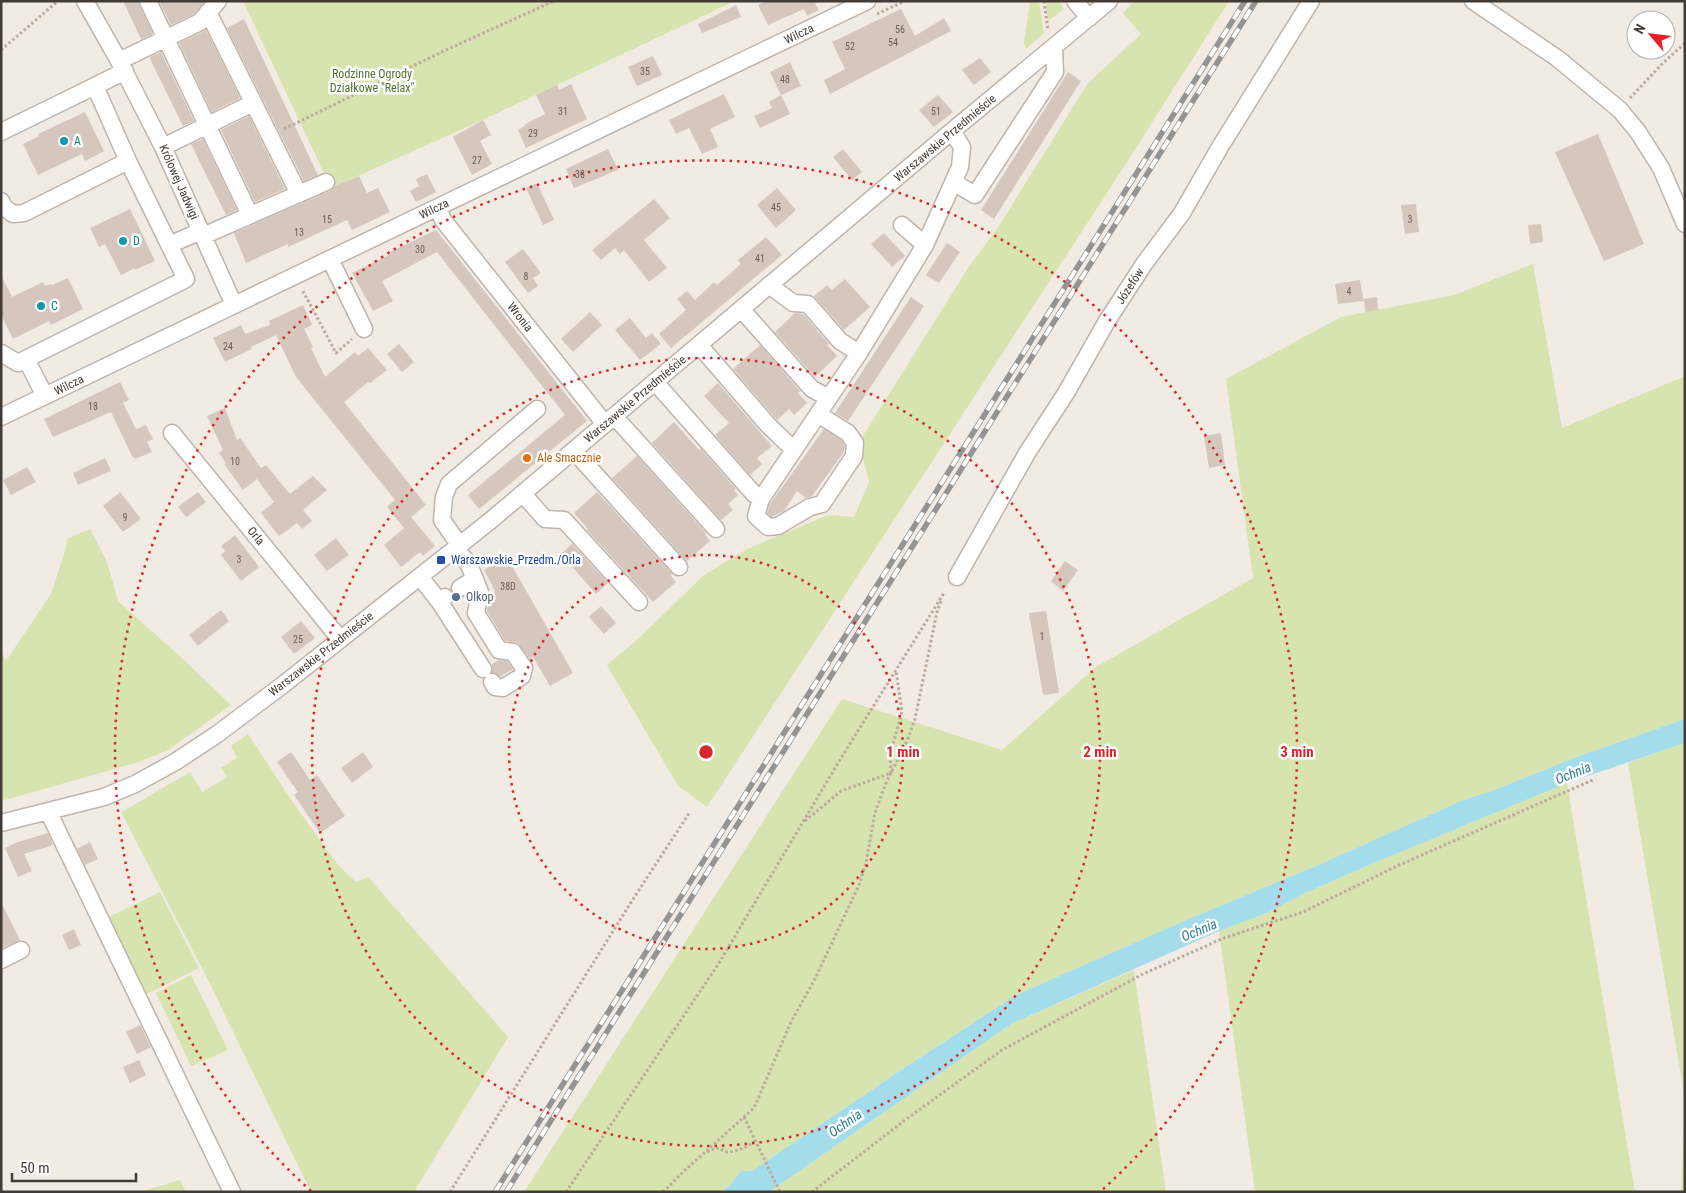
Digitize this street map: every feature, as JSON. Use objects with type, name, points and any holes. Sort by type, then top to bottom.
[{"type":"street","name":"Królowej Jadwigi","points":[[85,1],[122,66],[163,147],[234,305]]},
{"type":"street","points":[[148,1],[250,215]]},
{"type":"street","name":"Wilcza","points":[[1,418],[867,1]]},
{"type":"street","points":[[1075,1],[1088,18],[1109,1]]},
{"type":"street","name":"Józefów","points":[[957,577],[1027,453],[1107,322],[1144,264],[1182,213],[1225,139],[1311,1]]},
{"type":"street","points":[[1473,1],[1557,58],[1620,110],[1638,132],[1661,168],[1685,224]]},
{"type":"street","points":[[1,132],[95,86],[166,38],[200,22],[212,5]]},
{"type":"street","points":[[212,5],[253,103],[299,194]]},
{"type":"street","name":"Warszawskie Przedmieście","points":[[1,823],[128,788],[175,762],[224,730],[523,494],[952,131],[1052,43],[1088,18]]},
{"type":"street","points":[[953,182],[975,195],[1055,72],[1052,43]]},
{"type":"street","points":[[1,353],[18,362],[26,359],[186,279],[128,161],[95,86]]},
{"type":"street","points":[[163,147],[253,103]]},
{"type":"street","points":[[818,414],[848,433],[855,443],[854,456],[822,504],[810,508],[778,526],[768,527],[756,516],[761,499],[859,352],[925,245],[960,166],[962,147],[952,131]]},
{"type":"street","points":[[1,201],[4,207],[13,214],[24,213],[128,161]]},
{"type":"street","points":[[169,244],[202,234],[326,182]]},
{"type":"street","name":"Wronia","points":[[438,208],[443,220],[610,420],[716,529]]},
{"type":"street","points":[[902,224],[925,245]]},
{"type":"street","points":[[330,259],[364,328]]},
{"type":"street","points":[[769,285],[794,303],[808,304],[840,341],[859,352]]},
{"type":"street","points":[[741,310],[812,389],[829,398]]},
{"type":"street","points":[[699,345],[768,425],[794,450]]},
{"type":"street","points":[[26,359],[45,396]]},
{"type":"street","points":[[655,382],[754,494],[761,499]]},
{"type":"street","points":[[420,577],[442,599],[495,687],[503,688],[522,676],[524,668],[512,652],[499,650],[476,613],[480,592],[468,563],[442,520],[444,497],[449,484],[537,409]]},
{"type":"street","name":"Orla","points":[[172,433],[340,639]]},
{"type":"street","points":[[574,450],[678,567]]},
{"type":"street","points":[[523,494],[545,519],[564,520],[639,602]]},
{"type":"street","points":[[460,588],[474,579]]},
{"type":"street","points":[[48,811],[232,1192]]},
{"type":"street","points":[[1,960],[20,950]]},
{"type":"path","points":[[1,50],[58,1]]},
{"type":"path","points":[[281,130],[448,49],[554,1]]},
{"type":"path","points":[[1044,1],[1052,43]]},
{"type":"path","points":[[1620,110],[1663,63],[1685,43]]},
{"type":"path","points":[[303,291],[336,353],[364,328]]},
{"type":"path","points":[[566,1192],[719,963],[896,670],[944,593],[957,577]]},
{"type":"path","points":[[664,1192],[754,1108],[791,1022],[815,978],[859,885],[866,863],[875,813],[885,784],[915,719],[937,612],[944,593]]},
{"type":"path","points":[[891,773],[890,755],[902,712],[896,670]]},
{"type":"path","points":[[802,824],[841,791],[891,773]]},
{"type":"path","points":[[812,1192],[905,1120],[1002,1050],[1135,978],[1224,938],[1303,912],[1398,866],[1595,779]]},
{"type":"path","points":[[450,1192],[635,896],[690,812]]},
{"type":"path","points":[[744,1117],[780,1192]]},
{"type":"path","points":[[702,1155],[716,1147],[721,1148],[725,1152],[734,1152],[755,1141]]},
{"type":"green space","name":"Rodzinne Ogrody Działkowe \"Relax\"","points":[[243,1],[735,1],[489,117],[331,188]]},
{"type":"green space","points":[[1030,1],[1039,1],[1044,33],[1026,49],[1024,43]]},
{"type":"green space","points":[[1046,1],[1059,1],[1064,9],[1048,21]]},
{"type":"green space","points":[[1134,1],[1229,1],[1129,159],[707,807],[678,786],[607,665],[639,638],[704,575],[747,549],[828,515],[854,517],[869,482],[859,442],[970,265],[997,229],[1088,83],[1141,34],[1123,13]]},
{"type":"green space","points":[[1533,264],[1562,428],[1685,376],[1685,719],[1582,755],[1461,801],[1316,866],[1184,921],[1016,995],[752,1171],[741,1171],[722,1192],[524,1192],[842,699],[1002,750],[1096,667],[1253,578],[1226,379],[1341,317],[1454,295]]},
{"type":"green space","points":[[90,529],[107,562],[118,601],[231,705],[168,750],[139,762],[1,801],[1,650],[6,661],[51,594],[67,539]]},
{"type":"green space","points":[[248,734],[292,801],[338,865],[356,882],[368,877],[508,1037],[414,1192],[311,1192],[207,978],[121,812],[190,772],[202,792],[227,777],[221,768],[237,758],[231,746]]},
{"type":"green space","points":[[1685,743],[1685,1099],[1628,763]]},
{"type":"green space","points":[[1567,783],[1635,1192],[1255,1192],[1219,931],[1267,913],[1303,894],[1362,868]]},
{"type":"green space","points":[[160,892],[199,968],[142,996],[105,919]]},
{"type":"green space","points":[[1134,970],[1166,1192],[769,1192],[1011,1024]]},
{"type":"green space","points":[[191,975],[228,1050],[191,1066],[156,993]]},
{"type":"green space","points":[[1685,1106],[1685,1192],[1681,1192]]},
{"type":"green space","points":[[180,1180],[186,1192],[140,1192]]},
{"type":"water","name":"Ochnia","points":[[1685,719],[1685,743],[1567,783],[1362,868],[1303,894],[1267,913],[1219,931],[1011,1024],[769,1192],[722,1192],[741,1171],[752,1171],[1016,995],[1184,921],[1316,866],[1461,801],[1582,755]]},
{"type":"building","points":[[123,1],[138,1],[153,34],[141,39]]},
{"type":"building","points":[[159,1],[205,1],[194,14],[171,25]]},
{"type":"building","points":[[766,1],[820,1],[815,4],[819,10],[807,16],[804,9],[768,25],[758,5]]},
{"type":"building","points":[[736,5],[741,17],[702,33],[698,24]]},
{"type":"building","points":[[901,9],[915,36],[944,18],[951,31],[830,94],[824,80],[845,69],[832,42]]},
{"type":"building","points":[[244,19],[318,175],[304,181],[227,28]]},
{"type":"building","points":[[206,30],[240,98],[212,112],[179,43]]},
{"type":"building","points":[[161,52],[194,121],[183,126],[150,59],[150,57]]},
{"type":"building","points":[[653,56],[662,75],[637,86],[628,67]]},
{"type":"building","points":[[980,58],[991,72],[974,85],[962,70]]},
{"type":"building","points":[[790,62],[801,86],[781,95],[770,72]]},
{"type":"building","points":[[1068,72],[1081,81],[994,219],[981,210]]},
{"type":"building","points":[[571,84],[587,119],[526,148],[518,130],[525,126],[525,124],[545,114],[536,95],[557,85],[559,90]]},
{"type":"building","points":[[724,94],[735,117],[710,129],[718,147],[702,154],[689,128],[676,134],[669,120]]},
{"type":"building","points":[[781,95],[790,114],[760,128],[754,116],[772,108],[769,102]]},
{"type":"building","points":[[938,95],[953,112],[934,127],[919,110]]},
{"type":"building","name":"A","points":[[85,112],[104,151],[85,161],[82,154],[38,175],[23,144],[39,136],[38,134]]},
{"type":"building","points":[[249,116],[285,189],[255,202],[221,130]]},
{"type":"building","points":[[483,120],[491,135],[480,141],[492,164],[472,175],[453,137]]},
{"type":"building","points":[[1598,134],[1644,244],[1604,261],[1555,152]]},
{"type":"building","points":[[203,139],[237,210],[226,215],[191,144]]},
{"type":"building","points":[[608,149],[618,170],[574,188],[566,169]]},
{"type":"building","points":[[843,149],[862,172],[852,180],[833,157]]},
{"type":"building","points":[[427,174],[436,192],[416,202],[410,191],[419,186],[416,179]]},
{"type":"building","points":[[359,176],[367,193],[378,188],[390,212],[352,230],[347,220],[288,247],[288,244],[246,263],[234,233],[330,191],[335,186]]},
{"type":"building","points":[[537,183],[554,220],[543,225],[526,188]]},
{"type":"building","points":[[777,188],[796,210],[776,228],[757,205]]},
{"type":"building","points":[[654,199],[670,218],[644,240],[667,268],[649,282],[624,250],[620,254],[615,248],[601,260],[592,250]]},
{"type":"building","points":[[1416,204],[1419,232],[1405,234],[1401,205]]},
{"type":"building","name":"D","points":[[130,209],[155,261],[121,275],[105,244],[99,247],[90,228]]},
{"type":"building","points":[[1541,224],[1543,242],[1530,244],[1528,225]]},
{"type":"building","points":[[436,230],[587,421],[479,509],[468,495],[565,415],[437,252],[382,281],[393,301],[373,311],[352,273]]},
{"type":"building","points":[[884,233],[905,256],[892,267],[871,244]]},
{"type":"building","points":[[766,237],[782,255],[671,348],[659,334],[686,310],[677,299],[687,291],[695,300],[714,282],[717,285],[741,264],[738,260]]},
{"type":"building","points":[[947,243],[960,252],[939,283],[926,275]]},
{"type":"building","points":[[523,249],[541,273],[533,278],[538,286],[528,293],[505,262]]},
{"type":"building","name":"C","points":[[1,275],[12,297],[43,282],[45,286],[52,285],[68,278],[83,309],[51,325],[49,321],[13,339],[1,315]]},
{"type":"building","points":[[845,279],[870,307],[844,330],[814,296],[827,285],[832,290]]},
{"type":"building","points":[[1360,280],[1363,299],[1377,297],[1378,310],[1365,312],[1364,301],[1338,304],[1335,284]]},
{"type":"building","points":[[911,297],[924,306],[848,421],[835,413]]},
{"type":"building","points":[[303,305],[312,325],[304,329],[325,377],[355,352],[358,356],[368,348],[387,370],[370,383],[368,382],[344,402],[426,505],[411,517],[435,546],[423,556],[420,552],[401,567],[384,545],[404,528],[387,507],[395,500],[296,377],[276,335],[225,362],[213,338],[241,325],[245,334],[270,325],[269,321]]},
{"type":"building","points":[[590,312],[602,325],[573,352],[561,339]]},
{"type":"building","points":[[795,313],[803,314],[837,356],[815,377],[775,332]]},
{"type":"building","points":[[630,318],[646,338],[652,333],[661,344],[640,360],[615,330]]},
{"type":"building","points":[[399,344],[414,362],[402,372],[387,354]]},
{"type":"building","points":[[760,345],[800,391],[798,393],[807,403],[794,415],[789,409],[777,420],[733,369]]},
{"type":"building","points":[[120,382],[129,400],[123,403],[136,429],[146,425],[153,439],[147,442],[152,452],[135,459],[135,457],[133,458],[111,412],[53,437],[44,419]]},
{"type":"building","points":[[718,383],[772,446],[757,458],[762,464],[750,475],[715,435],[729,423],[704,396]]},
{"type":"building","points":[[225,408],[237,440],[240,438],[261,468],[266,465],[290,494],[313,476],[327,490],[303,510],[312,521],[302,529],[297,523],[279,536],[261,513],[274,502],[257,479],[243,490],[224,464],[226,463],[219,453],[223,450],[207,416]]},
{"type":"building","points":[[674,422],[736,489],[734,490],[738,495],[728,504],[733,510],[721,520],[652,443]]},
{"type":"building","points":[[824,429],[841,440],[845,446],[844,452],[812,496],[806,498],[797,491],[784,511],[771,517],[767,513],[770,504]]},
{"type":"building","points":[[1221,433],[1225,465],[1209,468],[1204,436]]},
{"type":"building","points":[[637,456],[706,533],[705,535],[710,541],[687,561],[612,478]]},
{"type":"building","points":[[105,458],[111,471],[78,485],[73,473]]},
{"type":"building","points":[[27,467],[36,482],[11,495],[3,480]]},
{"type":"building","points":[[120,492],[141,519],[123,532],[103,506]]},
{"type":"building","points":[[198,492],[206,502],[186,517],[178,507]]},
{"type":"building","points":[[597,492],[672,574],[671,576],[676,582],[653,602],[587,530],[574,513]]},
{"type":"building","points":[[235,535],[259,567],[241,581],[221,555],[225,551],[221,546]]},
{"type":"building","points":[[336,538],[349,555],[327,571],[314,555]]},
{"type":"building","points":[[572,544],[608,583],[596,594],[561,554]]},
{"type":"building","points":[[507,557],[573,673],[550,686],[533,657],[530,659],[518,643],[505,641],[487,611],[490,594],[495,591],[484,570]]},
{"type":"building","points":[[1065,561],[1078,570],[1063,591],[1051,581]]},
{"type":"building","points":[[601,606],[616,623],[604,634],[589,617]]},
{"type":"building","points":[[221,610],[229,621],[198,646],[189,635]]},
{"type":"building","points":[[1046,611],[1059,693],[1043,695],[1029,613]]},
{"type":"building","points":[[301,621],[315,638],[294,654],[281,637]]},
{"type":"building","points":[[499,660],[507,661],[513,669],[500,677],[492,672],[492,664]]},
{"type":"building","points":[[291,752],[310,780],[317,775],[345,816],[320,833],[294,795],[298,792],[277,762]]},
{"type":"building","points":[[363,752],[373,767],[352,783],[341,768]]},
{"type":"building","points":[[48,833],[53,845],[24,854],[32,871],[18,877],[5,848]]},
{"type":"building","points":[[90,842],[98,859],[85,865],[77,849]]},
{"type":"building","points":[[1,902],[20,940],[1,949]]},
{"type":"building","points":[[74,929],[81,945],[69,950],[62,935]]},
{"type":"building","points":[[140,1025],[151,1047],[137,1054],[126,1032]]},
{"type":"building","points":[[139,1060],[146,1075],[130,1083],[123,1067]]},
{"type":"railway","points":[[495,1192],[1245,1]]},
{"type":"railway","points":[[506,1192],[1256,1]]},
{"type":"place","name":"A","points":[[64,141]]},
{"type":"place","name":"D","points":[[123,241]]},
{"type":"place","name":"C","points":[[41,306]]},
{"type":"place","name":"Ale Smacznie","points":[[527,458]]},
{"type":"place","name":"Warszawskie_Przedm./Orla","points":[[441,560]]},
{"type":"place","name":"Olkop","points":[[456,597]]}]
